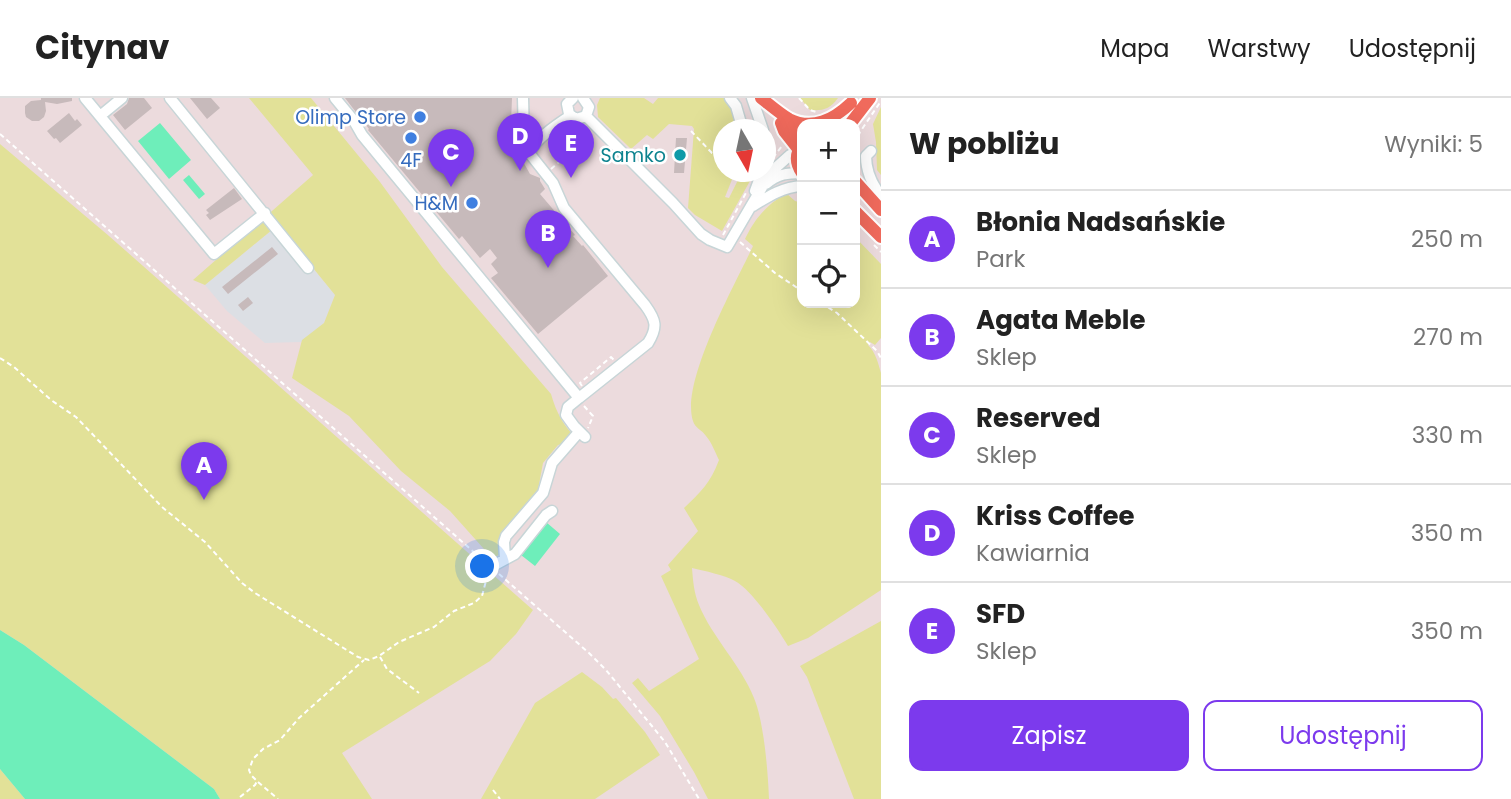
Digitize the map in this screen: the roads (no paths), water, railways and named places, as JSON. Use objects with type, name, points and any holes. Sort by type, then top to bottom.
[{"type":"main road","points":[[757,98],[789,119],[809,124],[830,119],[838,114],[854,112],[870,98]]},
{"type":"main road","points":[[757,98],[781,122],[797,132]]},
{"type":"main road","points":[[781,122],[784,131],[797,144]]},
{"type":"main road","points":[[856,182],[881,209]]},
{"type":"main road","points":[[860,197],[881,216]]},
{"type":"main road","points":[[860,216],[881,237]]},
{"type":"street","points":[[85,98],[214,254],[265,214]]},
{"type":"street","points":[[100,116],[122,98]]},
{"type":"street","points":[[170,98],[308,268]]},
{"type":"street","points":[[335,98],[362,135],[583,396]]},
{"type":"street","points":[[505,559],[506,536],[543,493],[552,463],[582,435],[569,420],[566,413],[568,407],[648,343],[654,334],[654,322],[645,305],[564,208],[553,183],[531,157],[531,148],[524,136],[523,98]]},
{"type":"street","points":[[730,98],[740,119]]},
{"type":"street","points":[[757,98],[761,119]]},
{"type":"street","points":[[569,116],[567,107],[571,99]]},
{"type":"street","points":[[569,116],[579,120],[586,116],[589,110],[586,99]]},
{"type":"street","points":[[531,148],[569,116]]},
{"type":"street","points":[[586,116],[701,234],[722,245],[733,237],[774,168],[797,149]]},
{"type":"street","points":[[871,151],[866,156],[867,170],[881,196]]},
{"type":"street","points":[[763,186],[780,174],[797,173]]},
{"type":"street","points":[[750,208],[759,182]]},
{"type":"street","points":[[750,208],[780,191],[797,187]]},
{"type":"street","points":[[491,567],[515,555],[551,511]]},
{"type":"place","name":"Olimp Store","points":[[420,117]]},
{"type":"place","name":"4F","points":[[411,138]]},
{"type":"place","name":"Samko","points":[[680,155]]},
{"type":"place","name":"Kriss Coffee","points":[[520,171]]},
{"type":"place","name":"SFD","points":[[571,178]]},
{"type":"place","name":"Reserved","points":[[451,187]]},
{"type":"place","name":"H&M","points":[[472,203]]},
{"type":"place","name":"Agata Meble","points":[[548,268]]},
{"type":"place","name":"Błonia Nadsańskie","points":[[204,500]]}]
